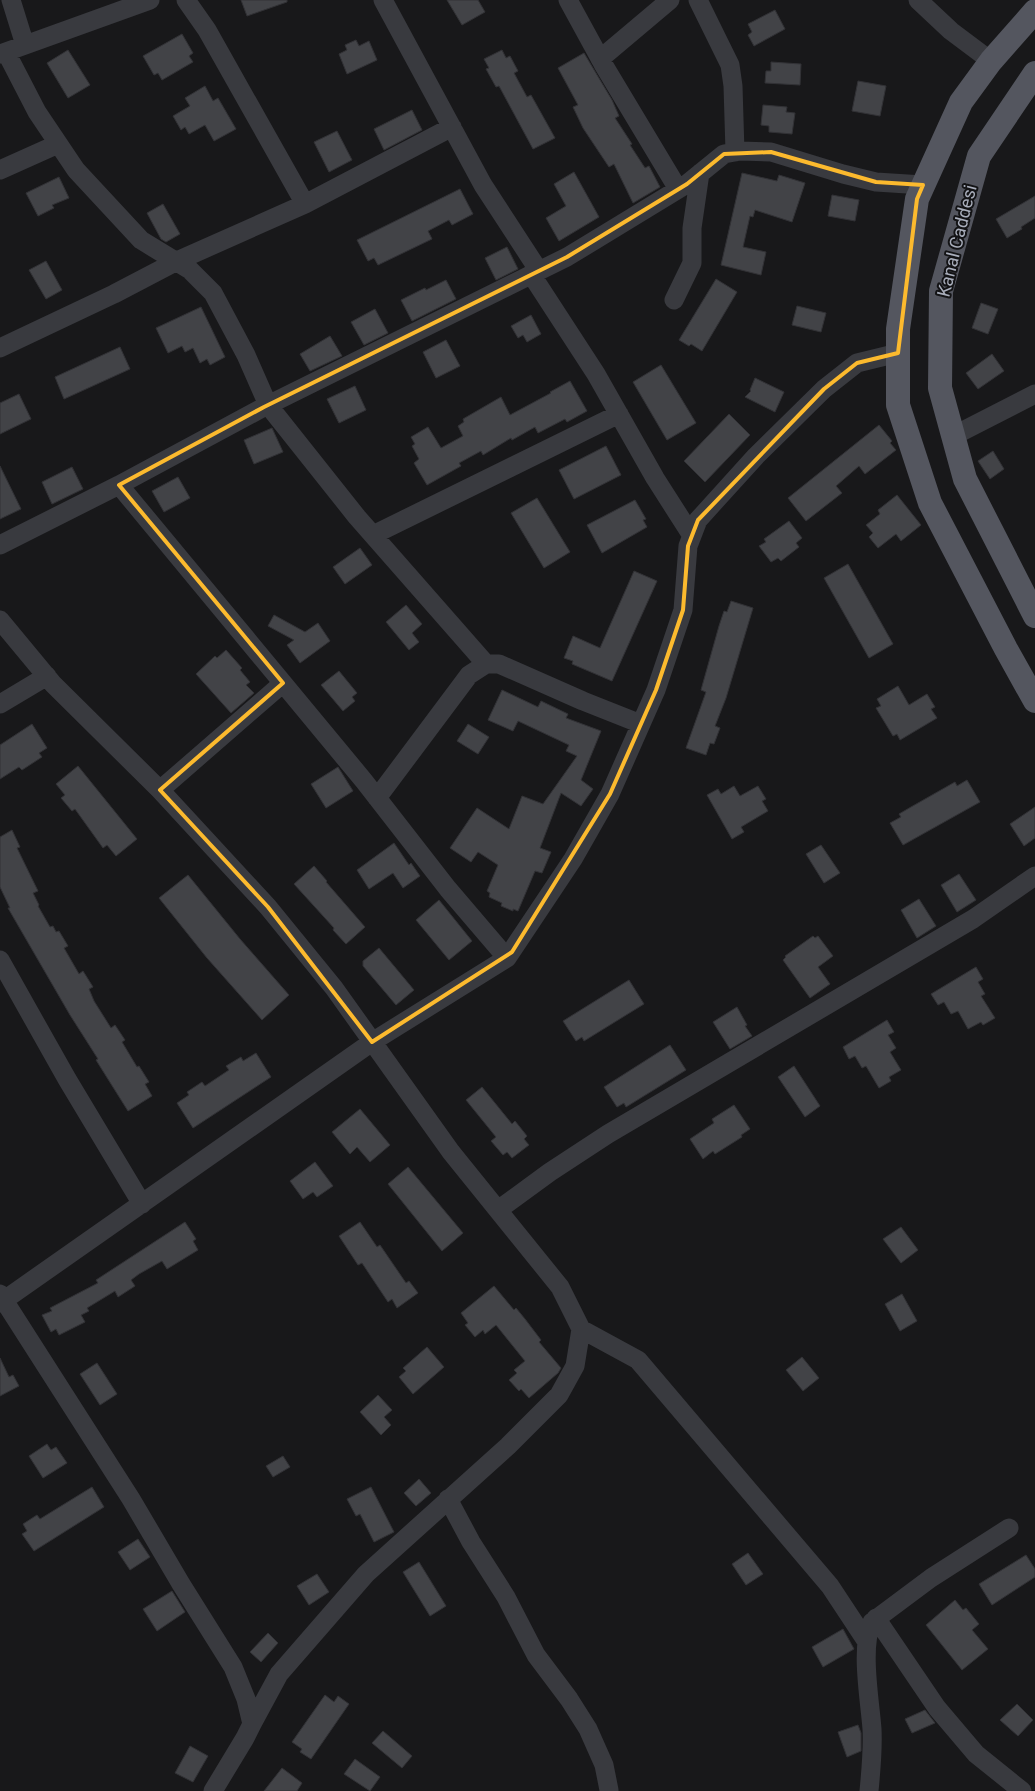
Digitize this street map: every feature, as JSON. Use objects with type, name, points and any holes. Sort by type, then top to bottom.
[{"type":"main road","points":[[1035,11],[991,61],[961,102],[923,185],[917,199],[898,329],[898,405],[930,503],[1035,701]]},
{"type":"main road","name":"Kanal Caddesi","points":[[1035,73],[979,156],[941,291],[940,388],[965,479],[1029,592],[1035,616]]},
{"type":"street","points":[[11,0],[25,45]]},
{"type":"street","points":[[150,0],[3,53],[37,112],[76,170],[142,240],[190,270],[213,293],[246,355],[268,405],[373,535],[486,664]]},
{"type":"street","points":[[186,0],[207,30],[305,204]]},
{"type":"street","points":[[383,0],[483,185],[596,374],[655,478],[692,536]]},
{"type":"street","points":[[568,0],[600,59],[678,189]]},
{"type":"street","points":[[600,59],[670,0]]},
{"type":"street","points":[[698,0],[730,65],[733,86],[735,152]]},
{"type":"street","points":[[918,0],[951,31],[991,61]]},
{"type":"street","points":[[0,348],[177,262],[305,204],[452,127]]},
{"type":"street","points":[[0,170],[58,144]]},
{"type":"street","points":[[0,545],[119,485],[268,405],[567,257],[678,189],[724,154],[735,152],[771,152],[876,182],[923,185]]},
{"type":"street","points":[[674,300],[692,263],[692,228],[700,173]]},
{"type":"street","points":[[252,1724],[246,1699],[233,1667],[181,1584],[131,1498],[2,1300],[372,1042],[507,958],[578,851],[610,794],[656,690],[683,610],[688,546],[698,520],[756,456],[824,389],[857,363],[898,353]]},
{"type":"street","points":[[953,436],[1035,394]]},
{"type":"street","points":[[373,535],[619,414]]},
{"type":"street","points":[[119,485],[283,682],[448,889],[507,958]]},
{"type":"street","points":[[0,620],[47,676],[160,790],[268,907],[334,988],[451,1152],[560,1287],[581,1329],[638,1360],[830,1586],[867,1642]]},
{"type":"street","points":[[377,798],[469,675],[486,664],[500,664],[583,701],[641,724]]},
{"type":"street","points":[[0,704],[47,676]]},
{"type":"street","points":[[160,790],[283,682]]},
{"type":"street","points":[[498,1210],[550,1172],[608,1134],[973,919],[1035,876]]},
{"type":"street","points":[[0,960],[67,1079],[142,1204]]},
{"type":"street","points":[[213,1791],[245,1738],[279,1674],[366,1574],[508,1446],[559,1395],[575,1366],[581,1329]]},
{"type":"street","points":[[448,1499],[471,1542],[506,1597],[536,1656],[569,1699],[588,1729],[604,1765],[609,1790]]},
{"type":"street","points":[[869,1791],[872,1732],[867,1642],[869,1628],[876,1618],[931,1578],[1009,1528]]},
{"type":"street","points":[[876,1618],[937,1708],[976,1754],[1022,1791]]},
{"type":"highlighted area","points":[[771,152],[876,182],[923,185],[917,199],[898,353],[857,363],[824,389],[698,520],[688,546],[683,610],[656,690],[610,794],[512,952],[372,1042],[268,907],[160,790],[283,683],[119,485],[264,407],[567,257],[687,184],[724,154]]},
{"type":"building","points":[[241,0],[287,0],[287,2],[247,16]]},
{"type":"building","points":[[447,0],[478,0],[485,12],[462,25]]},
{"type":"building","points":[[775,10],[785,29],[754,46],[748,35],[752,32],[748,24]]},
{"type":"building","points":[[182,34],[193,53],[189,56],[193,62],[162,80],[158,73],[154,75],[143,56]]},
{"type":"building","points":[[356,40],[359,46],[369,41],[377,60],[347,74],[339,54],[347,50],[345,45]]},
{"type":"building","points":[[68,50],[90,85],[68,98],[47,63]]},
{"type":"building","points":[[502,50],[506,58],[510,56],[518,71],[514,73],[527,97],[531,95],[555,138],[533,149],[499,86],[496,87],[486,69],[489,68],[484,59]]},
{"type":"building","points":[[584,53],[612,100],[619,116],[615,118],[632,144],[630,145],[645,168],[649,166],[660,187],[633,203],[614,164],[609,167],[583,128],[573,107],[578,105],[558,68]]},
{"type":"building","points":[[771,62],[801,64],[800,85],[765,83],[766,71],[771,71]]},
{"type":"building","points":[[858,81],[886,86],[880,116],[852,111]]},
{"type":"building","points":[[205,86],[213,101],[218,98],[236,129],[214,141],[205,125],[189,134],[185,127],[181,130],[173,116],[190,106],[185,98]]},
{"type":"building","points":[[763,105],[787,107],[786,112],[795,113],[792,134],[769,132],[769,126],[761,125]]},
{"type":"building","points":[[412,110],[422,130],[384,150],[374,129]]},
{"type":"building","points":[[337,131],[352,160],[329,172],[314,142]]},
{"type":"building","points":[[574,172],[599,217],[559,241],[546,218],[566,206],[554,184]]},
{"type":"building","points":[[742,173],[777,181],[779,175],[805,183],[792,222],[755,210],[753,217],[750,216],[743,247],[766,252],[761,275],[721,265]]},
{"type":"building","points":[[59,177],[69,198],[52,205],[54,208],[38,216],[26,193]]},
{"type":"building","points":[[460,189],[473,214],[452,225],[449,220],[428,231],[432,239],[378,265],[374,258],[368,261],[357,240]]},
{"type":"building","points":[[832,195],[859,200],[855,221],[828,216]]},
{"type":"building","points":[[1035,196],[1035,218],[1007,238],[996,219]]},
{"type":"building","points":[[163,204],[180,234],[166,242],[161,239],[147,213]]},
{"type":"building","points":[[507,247],[518,269],[496,280],[485,258]]},
{"type":"building","points":[[46,261],[62,290],[46,299],[29,270]]},
{"type":"building","points":[[716,279],[737,292],[702,351],[691,344],[689,346],[679,340]]},
{"type":"building","points":[[446,280],[456,299],[412,321],[401,300]]},
{"type":"building","points":[[981,303],[998,309],[988,334],[972,328]]},
{"type":"building","points":[[797,306],[826,313],[821,332],[792,325]]},
{"type":"building","points":[[201,307],[225,357],[210,365],[207,359],[200,363],[193,348],[185,352],[182,346],[168,353],[156,328]]},
{"type":"building","points":[[375,309],[388,333],[364,345],[351,322]]},
{"type":"building","points":[[531,315],[541,334],[527,342],[523,335],[518,338],[511,326]]},
{"type":"building","points":[[330,336],[342,356],[310,371],[300,354]]},
{"type":"building","points":[[446,340],[460,366],[436,378],[423,352]]},
{"type":"building","points":[[120,347],[130,369],[64,399],[55,377]]},
{"type":"building","points":[[992,354],[1004,371],[978,389],[966,373]]},
{"type":"building","points":[[661,365],[696,423],[667,440],[633,382]]},
{"type":"building","points":[[755,378],[784,392],[775,412],[745,397],[751,391]]},
{"type":"building","points":[[570,381],[587,411],[567,422],[565,419],[538,433],[535,427],[512,440],[511,438],[483,455],[481,451],[459,463],[461,466],[427,485],[414,463],[419,459],[412,446],[415,444],[411,437],[428,427],[441,448],[463,436],[458,426],[464,422],[463,419],[501,397],[510,415]]},
{"type":"building","points":[[355,386],[366,410],[339,423],[327,399]]},
{"type":"building","points":[[19,394],[31,419],[0,434],[0,403]]},
{"type":"building","points":[[729,414],[750,435],[705,482],[684,461]]},
{"type":"building","points":[[879,425],[892,441],[890,443],[896,450],[865,474],[859,466],[836,486],[842,493],[806,521],[788,498]]},
{"type":"building","points":[[272,428],[283,452],[254,464],[244,440]]},
{"type":"building","points":[[606,446],[621,475],[574,499],[559,470]]},
{"type":"building","points":[[993,451],[1004,469],[990,479],[978,461]]},
{"type":"building","points":[[0,466],[21,509],[0,519]]},
{"type":"building","points":[[72,467],[83,489],[52,504],[42,482]]},
{"type":"building","points":[[178,477],[190,498],[164,512],[152,491]]},
{"type":"building","points":[[897,495],[921,525],[901,541],[896,534],[878,548],[869,537],[873,533],[866,525],[880,514],[878,510]]},
{"type":"building","points":[[537,498],[570,552],[544,568],[511,513]]},
{"type":"building","points":[[635,500],[646,519],[643,520],[647,527],[602,553],[587,525]]},
{"type":"building","points":[[789,521],[802,538],[796,543],[799,547],[781,561],[778,558],[771,562],[759,546],[766,542],[764,539]]},
{"type":"building","points":[[360,548],[372,565],[345,584],[333,567]]},
{"type":"building","points":[[848,564],[893,644],[869,658],[824,578]]},
{"type":"building","points":[[634,571],[657,581],[612,681],[572,664],[573,661],[564,658],[573,636],[600,648]]},
{"type":"building","points":[[731,601],[753,608],[726,698],[715,726],[720,728],[714,744],[710,743],[706,755],[686,748],[706,692],[701,690],[719,626],[724,611],[727,612]]},
{"type":"building","points":[[406,605],[422,624],[412,633],[419,642],[409,650],[386,622]]},
{"type":"building","points":[[274,615],[305,632],[318,623],[330,641],[300,663],[287,645],[294,640],[268,626]]},
{"type":"building","points":[[226,650],[242,668],[240,670],[250,682],[246,685],[254,693],[231,713],[196,674],[215,656],[217,658]]},
{"type":"building","points":[[339,671],[357,693],[352,697],[355,701],[343,711],[321,685]]},
{"type":"building","points":[[898,686],[909,705],[927,694],[935,707],[931,709],[937,718],[900,740],[897,734],[893,736],[876,708],[881,706],[877,699]]},
{"type":"building","points":[[502,690],[538,707],[541,701],[568,714],[566,718],[601,731],[581,780],[593,789],[581,806],[561,793],[540,848],[551,852],[542,873],[535,871],[518,911],[501,906],[502,903],[489,897],[490,893],[487,891],[498,865],[478,852],[471,862],[450,848],[477,808],[509,829],[522,796],[543,804],[577,756],[566,751],[569,745],[518,721],[513,731],[488,720]]},
{"type":"building","points":[[32,724],[47,748],[39,753],[42,757],[22,770],[19,767],[0,779],[0,745]]},
{"type":"building","points":[[468,724],[489,737],[478,754],[457,741]]},
{"type":"building","points":[[78,766],[137,839],[116,856],[107,845],[103,848],[75,809],[72,811],[61,798],[65,795],[56,784]]},
{"type":"building","points":[[338,767],[353,791],[326,808],[311,784]]},
{"type":"building","points":[[967,780],[980,802],[903,845],[890,823],[901,817],[899,814],[955,782],[957,786]]},
{"type":"building","points":[[734,786],[740,796],[758,786],[766,799],[762,801],[768,811],[741,827],[744,832],[732,839],[707,795],[718,789],[721,794]]},
{"type":"building","points":[[1035,807],[1035,838],[1024,846],[1010,824]]},
{"type":"building","points":[[12,830],[20,847],[17,848],[38,891],[33,893],[38,906],[50,927],[53,926],[56,932],[59,931],[68,946],[64,948],[79,974],[83,971],[93,987],[89,989],[94,1001],[111,1028],[115,1025],[125,1040],[122,1042],[137,1067],[139,1066],[149,1082],[145,1084],[152,1096],[128,1111],[96,1060],[98,1059],[70,1015],[8,908],[10,908],[0,887],[0,837]]},
{"type":"building","points":[[394,843],[409,865],[411,863],[420,876],[403,888],[393,873],[369,889],[357,870]]},
{"type":"building","points":[[821,845],[840,873],[824,883],[806,854]]},
{"type":"building","points":[[314,866],[365,927],[346,944],[294,884]]},
{"type":"building","points":[[959,874],[976,900],[957,912],[941,885]]},
{"type":"building","points":[[188,875],[289,995],[262,1020],[207,958],[159,898]]},
{"type":"building","points":[[919,899],[936,926],[917,938],[901,910]]},
{"type":"building","points":[[439,900],[472,941],[449,960],[416,920]]},
{"type":"building","points":[[813,936],[815,938],[818,936],[833,956],[818,967],[830,984],[810,998],[783,960],[785,956]]},
{"type":"building","points":[[379,948],[414,990],[396,1005],[363,966],[363,961]]},
{"type":"building","points":[[976,967],[983,979],[978,982],[985,994],[981,996],[995,1018],[983,1025],[981,1022],[968,1029],[958,1011],[951,1014],[944,1002],[938,1005],[931,994]]},
{"type":"building","points":[[629,980],[644,1004],[584,1041],[582,1037],[576,1041],[563,1021]]},
{"type":"building","points":[[737,1007],[747,1025],[745,1026],[752,1036],[730,1049],[713,1022]]},
{"type":"building","points":[[887,1020],[894,1032],[888,1035],[896,1048],[890,1052],[901,1070],[889,1077],[891,1081],[879,1088],[866,1066],[862,1068],[855,1056],[849,1059],[843,1047]]},
{"type":"building","points":[[670,1045],[686,1070],[626,1107],[624,1103],[617,1107],[604,1087]]},
{"type":"building","points":[[256,1053],[271,1077],[193,1128],[177,1103],[189,1095],[187,1092],[202,1082],[205,1086],[229,1070],[226,1066],[241,1057],[243,1061]]},
{"type":"building","points":[[794,1066],[820,1106],[805,1117],[778,1077]]},
{"type":"building","points":[[482,1087],[512,1124],[515,1121],[527,1136],[524,1139],[529,1145],[512,1158],[507,1152],[503,1155],[491,1141],[496,1137],[466,1100]]},
{"type":"building","points":[[734,1105],[750,1129],[741,1135],[742,1137],[715,1154],[713,1151],[703,1159],[690,1139],[714,1123],[712,1119]]},
{"type":"building","points":[[360,1109],[390,1145],[370,1162],[357,1147],[350,1154],[332,1132]]},
{"type":"building","points":[[315,1162],[333,1186],[317,1197],[313,1192],[303,1199],[290,1181]]},
{"type":"building","points":[[408,1167],[463,1233],[442,1251],[388,1184]]},
{"type":"building","points":[[185,1222],[196,1239],[193,1241],[198,1250],[167,1269],[162,1261],[131,1280],[135,1286],[118,1297],[115,1291],[87,1308],[89,1311],[81,1315],[85,1322],[59,1335],[56,1329],[51,1332],[42,1315],[52,1311],[50,1308],[98,1283],[96,1280]]},
{"type":"building","points":[[360,1222],[377,1247],[380,1245],[406,1283],[409,1281],[418,1293],[397,1308],[392,1299],[388,1302],[362,1263],[358,1265],[339,1236]]},
{"type":"building","points":[[901,1227],[918,1250],[901,1263],[883,1239]]},
{"type":"building","points":[[494,1286],[514,1310],[516,1308],[525,1319],[541,1340],[539,1342],[561,1368],[558,1373],[529,1398],[509,1380],[517,1373],[514,1370],[525,1361],[496,1325],[485,1334],[483,1330],[475,1337],[465,1325],[468,1323],[461,1313]]},
{"type":"building","points":[[902,1294],[917,1321],[900,1331],[885,1304]]},
{"type":"building","points":[[427,1347],[444,1367],[413,1394],[399,1377],[406,1371],[403,1368]]},
{"type":"building","points":[[802,1357],[819,1378],[803,1391],[786,1370]]},
{"type":"building","points":[[0,1358],[9,1377],[13,1375],[19,1386],[0,1396]]},
{"type":"building","points":[[97,1363],[117,1394],[100,1405],[80,1374]]},
{"type":"building","points":[[378,1395],[392,1410],[384,1417],[391,1425],[381,1435],[360,1412]]},
{"type":"building","points":[[47,1444],[51,1450],[56,1447],[67,1463],[43,1478],[29,1456]]},
{"type":"building","points":[[283,1456],[290,1467],[273,1477],[266,1466]]},
{"type":"building","points":[[419,1479],[431,1493],[416,1506],[404,1493]]},
{"type":"building","points":[[92,1487],[104,1507],[34,1551],[22,1534],[27,1531],[23,1524],[37,1515],[40,1519]]},
{"type":"building","points":[[371,1487],[394,1532],[374,1542],[360,1514],[356,1516],[347,1499]]},
{"type":"building","points":[[138,1539],[150,1557],[130,1570],[118,1552]]},
{"type":"building","points":[[748,1553],[763,1574],[746,1585],[732,1564]]},
{"type":"building","points":[[1026,1555],[1035,1569],[1035,1577],[992,1605],[979,1584]]},
{"type":"building","points":[[419,1562],[446,1606],[430,1616],[403,1572]]},
{"type":"building","points":[[317,1574],[329,1592],[309,1605],[297,1586]]},
{"type":"building","points":[[172,1591],[185,1612],[157,1631],[143,1609]]},
{"type":"building","points":[[955,1600],[963,1610],[966,1608],[979,1624],[972,1630],[988,1649],[962,1670],[926,1625]]},
{"type":"building","points":[[843,1629],[854,1649],[823,1667],[812,1647]]},
{"type":"building","points":[[268,1633],[278,1643],[261,1662],[250,1652]]},
{"type":"building","points":[[325,1695],[334,1702],[338,1696],[349,1704],[311,1759],[300,1752],[302,1749],[292,1742]]},
{"type":"building","points":[[1017,1704],[1033,1720],[1018,1736],[1000,1720]]},
{"type":"building","points":[[925,1710],[935,1723],[912,1733],[905,1719]]},
{"type":"building","points":[[858,1725],[861,1733],[861,1751],[847,1757],[838,1732]]},
{"type":"building","points":[[383,1731],[412,1756],[402,1768],[372,1743]]},
{"type":"building","points":[[190,1746],[208,1756],[193,1782],[175,1773]]},
{"type":"building","points":[[355,1759],[380,1777],[370,1791],[344,1774]]},
{"type":"building","points":[[282,1768],[302,1783],[297,1791],[264,1791]]}]
